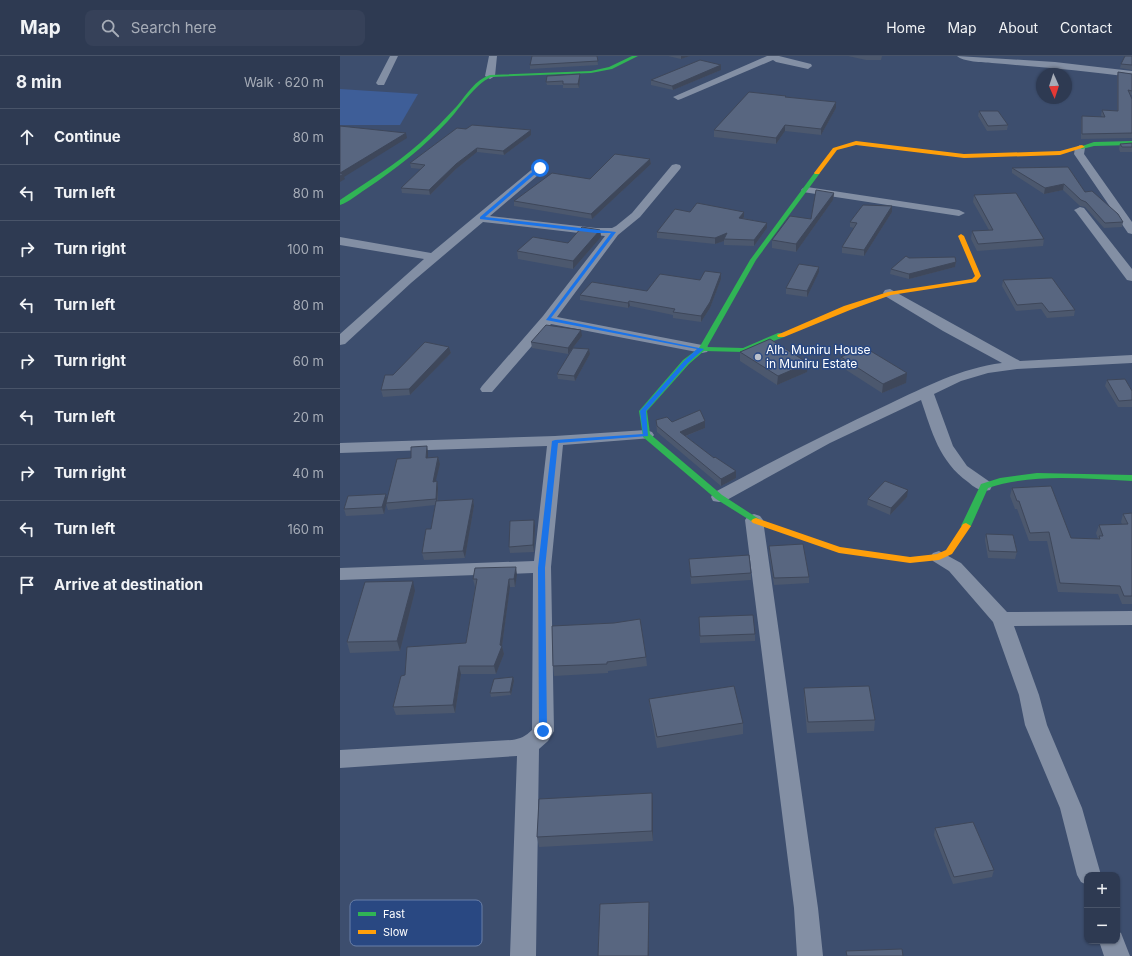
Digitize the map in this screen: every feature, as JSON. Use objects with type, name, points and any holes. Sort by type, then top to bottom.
[{"type":"street","points":[[381,83],[394,56]]},
{"type":"street","points":[[490,76],[494,56]]},
{"type":"street","points":[[340,203],[384,175],[420,147],[445,123],[479,80],[490,76],[591,72],[610,68],[636,56]]},
{"type":"street","points":[[678,97],[774,56],[779,60],[808,66]]},
{"type":"street","points":[[961,56],[985,60],[1055,65],[1132,74]]},
{"type":"street","points":[[1132,143],[1094,144],[1079,151],[964,156],[865,144],[847,144],[835,149],[807,190],[779,223],[753,260],[702,349],[686,362],[643,411],[646,435],[719,497],[754,520],[781,531],[839,550],[910,560],[939,557],[949,552],[962,533],[984,486],[996,481],[1033,476],[1132,478]]},
{"type":"street","points":[[1079,151],[1132,230]]},
{"type":"street","points":[[487,389],[548,319],[614,232],[636,215],[676,167]]},
{"type":"street","points":[[340,341],[406,280],[540,168]]},
{"type":"street","points":[[807,190],[959,213]]},
{"type":"street","points":[[1080,210],[1132,277]]},
{"type":"street","points":[[481,218],[596,232],[614,232]]},
{"type":"street","points":[[548,319],[702,349],[744,350],[847,308],[890,294],[974,281],[978,276],[962,236]]},
{"type":"street","points":[[340,241],[434,257]]},
{"type":"street","points":[[890,294],[1016,365]]},
{"type":"street","points":[[719,497],[824,440],[970,373],[1016,365],[1132,359]]},
{"type":"street","points":[[926,392],[938,431],[945,446],[961,469],[984,486]]},
{"type":"street","points":[[340,448],[555,441],[646,435]]},
{"type":"street","points":[[340,759],[492,751],[528,745],[538,740],[543,731],[542,568],[555,441]]},
{"type":"street","points":[[754,520],[806,908],[810,956]]},
{"type":"street","points":[[939,557],[955,567],[1002,619],[1029,695],[1036,724],[1071,808],[1088,872]]},
{"type":"street","points":[[340,574],[542,568]]},
{"type":"street","points":[[1002,619],[1132,618]]},
{"type":"street","points":[[523,956],[528,745]]},
{"type":"street","points":[[1113,944],[1117,956]]},
{"type":"shaded area","points":[[340,89],[418,94],[400,125],[340,125]]},
{"type":"building","points":[[532,56],[597,56],[598,61],[530,65]]},
{"type":"building","points":[[1125,56],[1132,56],[1132,65],[1121,64]]},
{"type":"building","points":[[700,60],[721,65],[672,86],[651,80]]},
{"type":"building","points":[[1118,72],[1132,74],[1132,91],[1128,90],[1132,99],[1132,133],[1082,134],[1082,116],[1105,117],[1102,110],[1118,111]]},
{"type":"building","points":[[580,74],[578,84],[563,84],[563,81],[546,82],[547,76]]},
{"type":"building","points":[[749,92],[836,102],[821,129],[785,125],[776,138],[714,130]]},
{"type":"building","points":[[979,111],[998,111],[1008,125],[988,126]]},
{"type":"building","points":[[472,125],[531,130],[503,151],[477,148],[456,164],[429,190],[401,188],[425,165],[410,163],[457,128],[466,129]]},
{"type":"building","points":[[340,126],[406,133],[340,173]]},
{"type":"building","points":[[1132,143],[1132,147],[1122,147],[1120,144]]},
{"type":"building","points":[[615,154],[650,159],[591,214],[514,201],[552,173],[590,179]]},
{"type":"building","points":[[1068,167],[1085,192],[1092,191],[1118,214],[1123,222],[1105,223],[1086,202],[1081,200],[1064,184],[1045,188],[1012,168]]},
{"type":"building","points":[[816,190],[834,193],[796,244],[772,240],[790,216],[811,219]]},
{"type":"building","points":[[1016,193],[1044,239],[978,244],[972,231],[993,230],[974,195]]},
{"type":"building","points":[[697,203],[744,212],[739,218],[767,223],[754,240],[724,239],[727,233],[715,238],[657,232],[675,209],[690,212]]},
{"type":"building","points":[[863,205],[892,206],[864,250],[842,247],[857,223],[850,222]]},
{"type":"building","points":[[582,227],[600,230],[573,261],[517,251],[533,237],[568,243]]},
{"type":"building","points":[[906,256],[909,258],[955,257],[956,262],[909,274],[891,269]]},
{"type":"building","points":[[799,264],[819,267],[807,291],[786,288]]},
{"type":"building","points":[[705,271],[721,273],[710,302],[701,316],[673,312],[675,309],[629,301],[628,303],[580,295],[592,282],[647,291],[660,274],[700,280]]},
{"type":"building","points":[[1052,278],[1075,310],[1049,312],[1042,303],[1017,305],[1003,280]]},
{"type":"building","points":[[546,325],[581,330],[568,348],[531,342]]},
{"type":"building","points":[[770,339],[808,363],[778,376],[740,352]]},
{"type":"building","points":[[425,342],[449,347],[409,389],[381,390],[385,375],[393,375]]},
{"type":"building","points":[[864,347],[907,373],[883,384],[841,357]]},
{"type":"building","points":[[573,348],[589,349],[574,376],[557,374]]},
{"type":"building","points":[[1125,379],[1132,391],[1132,400],[1119,401],[1107,380]]},
{"type":"building","points":[[700,410],[705,421],[680,432],[714,458],[715,457],[736,471],[721,479],[657,426],[656,420],[667,417],[672,422]]},
{"type":"building","points":[[427,446],[426,458],[438,457],[433,482],[437,481],[436,499],[386,503],[397,459],[411,458],[411,447]]},
{"type":"building","points":[[885,481],[908,490],[891,508],[868,499]]},
{"type":"building","points":[[1051,486],[1071,538],[1100,539],[1099,536],[1103,536],[1099,525],[1128,524],[1123,514],[1132,513],[1132,596],[1124,596],[1120,586],[1060,583],[1049,532],[1030,533],[1019,501],[1017,501],[1012,488]]},
{"type":"building","points":[[386,494],[382,507],[344,509],[348,496]]},
{"type":"building","points":[[473,499],[463,551],[422,553],[426,529],[431,529],[436,501]]},
{"type":"building","points":[[534,520],[533,545],[509,547],[510,521]]},
{"type":"building","points":[[986,534],[1013,535],[1017,552],[989,551]]},
{"type":"building","points":[[803,544],[809,577],[774,578],[769,546]]},
{"type":"building","points":[[749,555],[751,573],[691,577],[689,559]]},
{"type":"building","points":[[516,567],[514,579],[509,579],[500,645],[502,646],[494,666],[459,666],[453,705],[393,707],[401,676],[405,675],[407,647],[466,643],[477,579],[473,579],[475,568]]},
{"type":"building","points":[[413,581],[397,641],[347,642],[365,582]]},
{"type":"building","points":[[753,615],[755,634],[700,636],[699,617]]},
{"type":"building","points":[[640,619],[646,657],[607,662],[607,664],[553,666],[552,626],[614,623]]},
{"type":"building","points":[[513,677],[510,692],[490,693],[494,679]]},
{"type":"building","points":[[734,686],[743,723],[657,737],[649,699]]},
{"type":"building","points":[[869,686],[875,720],[808,722],[804,688]]},
{"type":"building","points":[[652,793],[652,831],[537,837],[539,799]]},
{"type":"building","points":[[973,822],[994,870],[954,877],[935,828]]},
{"type":"building","points":[[649,902],[648,956],[598,956],[600,904]]},
{"type":"building","points":[[902,949],[903,956],[847,956],[846,951]]},
{"type":"traffic: fast","points":[[340,203],[388,171],[422,144],[460,105],[477,84],[485,78],[490,76],[591,72],[610,68],[636,56]]},
{"type":"traffic: fast","points":[[1082,147],[1094,144],[1132,143]]},
{"type":"traffic: fast","points":[[781,335],[744,350],[702,349],[753,260],[817,173]]},
{"type":"traffic: fast","points":[[702,349],[686,362],[643,411],[646,435],[719,497],[756,521]]},
{"type":"traffic: fast","points":[[966,526],[984,486],[1000,481],[1018,477],[1057,475],[1132,478]]},
{"type":"traffic: slow","points":[[817,173],[835,149],[856,143],[964,156],[1060,153],[1082,147]]},
{"type":"traffic: slow","points":[[781,335],[847,308],[890,293],[974,281],[978,276],[961,236]]},
{"type":"traffic: slow","points":[[756,521],[839,550],[910,560],[939,557],[949,552],[966,526]]},
{"type":"place","name":"Alh. Muniru House in Muniru Estate","points":[[758,357]]},
{"type":"route","points":[[540,168],[481,218],[596,232],[614,232],[548,319],[702,349],[686,362],[643,411],[642,416],[646,435],[555,441],[542,568],[543,731]]}]
